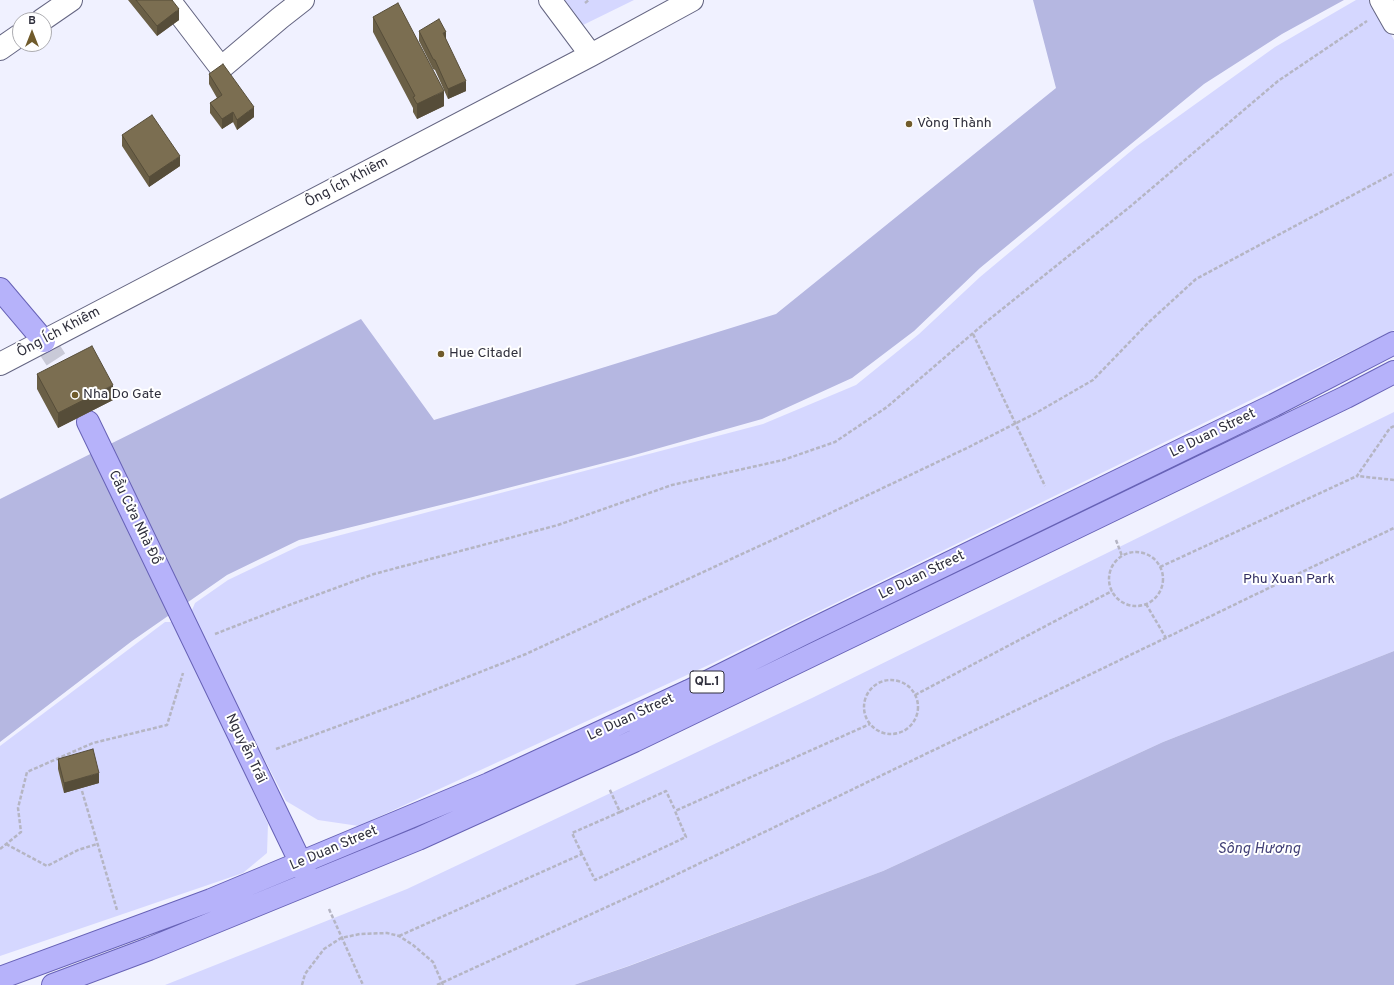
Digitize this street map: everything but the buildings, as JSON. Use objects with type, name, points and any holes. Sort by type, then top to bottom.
[{"type":"main road","points":[[0,289],[44,341]]},
{"type":"main road","name":"Le Duan Street","points":[[0,978],[211,900],[489,784],[689,691],[810,630],[1274,405],[1394,344]]},
{"type":"main road","name":"Le Duan Street","points":[[53,985],[149,949],[418,839],[634,741],[1332,404],[1394,372]]},
{"type":"main road","name":"Cầu Cửa Nhà Đồ","points":[[88,422],[181,614]]},
{"type":"main road","name":"Nguyễn Trãi","points":[[181,614],[310,883]]},
{"type":"street","points":[[52,13],[71,0]]},
{"type":"street","points":[[169,0],[221,68],[303,0]]},
{"type":"street","points":[[550,0],[591,55]]},
{"type":"street","name":"Ông Ích Khiêm","points":[[0,364],[591,55],[692,0]]},
{"type":"street","points":[[1382,0],[1394,23]]},
{"type":"street","points":[[0,49],[12,41]]},
{"type":"path","points":[[585,3],[589,0]]},
{"type":"path","points":[[214,634],[374,574],[558,524],[672,485],[783,460],[835,442],[887,407],[973,334],[1132,205],[1278,81],[1368,21]]},
{"type":"path","points":[[276,749],[409,700],[526,654],[814,521],[1016,424],[1094,380],[1149,322],[1196,279],[1394,173]]},
{"type":"path","points":[[973,334],[1045,486]]},
{"type":"path","points":[[1160,567],[1357,476],[1390,428],[1394,426]]},
{"type":"path","points":[[1357,476],[1394,480]]},
{"type":"path","points":[[437,985],[443,984],[659,883],[1394,528]]},
{"type":"path","points":[[1116,540],[1122,556]]},
{"type":"path","points":[[1134,552],[1147,555],[1160,567],[1163,575],[1159,592],[1154,599],[1146,604],[1138,606],[1121,602],[1112,591],[1108,580],[1110,571],[1114,563],[1122,556],[1134,552]]},
{"type":"path","points":[[915,695],[1112,591]]},
{"type":"path","points":[[1146,604],[1166,638]]},
{"type":"path","points":[[0,849],[21,832],[18,808],[27,772],[93,743],[167,725],[183,672]]},
{"type":"path","points":[[884,680],[902,682],[910,688],[915,695],[918,703],[918,712],[914,720],[902,732],[893,734],[876,730],[865,716],[864,702],[870,690],[876,684],[884,680]]},
{"type":"path","points":[[675,811],[870,724]]},
{"type":"path","points":[[609,788],[620,812]]},
{"type":"path","points":[[82,791],[118,916]]},
{"type":"path","points":[[666,791],[686,837],[595,880],[572,832],[620,812],[666,791]]},
{"type":"path","points":[[6,844],[47,866],[78,850],[97,844]]},
{"type":"path","points":[[399,936],[582,854]]},
{"type":"path","points":[[329,909],[363,985]]},
{"type":"path","points":[[302,985],[305,974],[324,949],[341,938],[360,934],[388,933],[399,936],[413,945],[433,962],[443,984]]},
{"type":"green space","points":[[562,0],[634,0],[581,26]]},
{"type":"green space","points":[[1356,0],[1373,0],[1394,40],[1394,330],[713,663],[359,826],[318,820],[286,801],[190,615],[195,603],[228,580],[299,546],[763,424],[856,385],[919,334],[980,277],[1137,146],[1275,47]]},
{"type":"green space","name":"Phu Xuan Park","points":[[1394,412],[1394,651],[1163,742],[883,871],[574,985],[165,985],[407,889],[812,698]]},
{"type":"green space","points":[[165,622],[175,622],[268,824],[267,853],[243,873],[0,956],[0,746]]},
{"type":"water","points":[[1033,0],[1344,0],[1282,34],[1204,84],[980,268],[914,331],[852,378],[762,419],[631,456],[299,540],[227,575],[132,641],[0,742],[0,499],[361,319],[434,420],[776,314],[1056,88]]},
{"type":"water","name":"Sông Hương","points":[[1394,651],[1394,985],[574,985],[629,966],[883,871],[1163,742]]},
{"type":"tunnel","points":[[44,341],[62,369],[72,390]]},
{"type":"place","name":"Vòng Thành","points":[[909,124]]},
{"type":"place","name":"Hue Citadel","points":[[441,354]]},
{"type":"place","name":"Nha Do Gate","points":[[75,395]]}]
